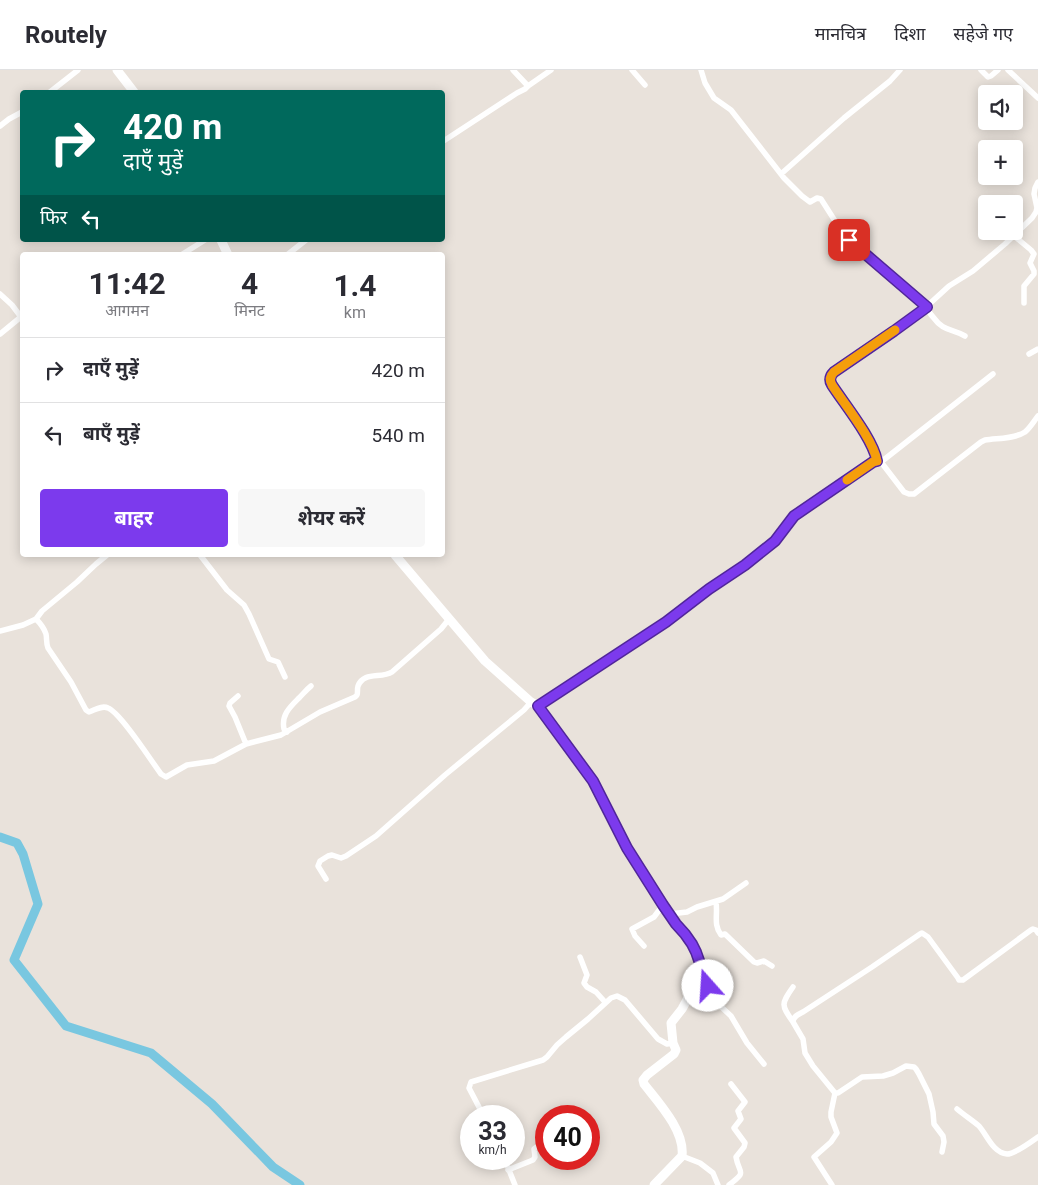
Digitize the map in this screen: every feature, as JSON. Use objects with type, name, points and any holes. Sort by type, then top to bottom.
[{"type":"street","points":[[53,90],[78,70]]},
{"type":"street","points":[[116,70],[132,90]]},
{"type":"street","points":[[513,70],[528,86]]},
{"type":"street","points":[[445,140],[525,89],[550,70]]},
{"type":"street","points":[[632,70],[645,85]]},
{"type":"street","points":[[700,70],[711,93],[719,102],[731,110],[790,185],[807,201],[821,199],[847,239],[927,307],[928,312],[939,325],[965,336]]},
{"type":"street","points":[[781,174],[844,118],[890,81],[900,70]]},
{"type":"street","points":[[981,70],[988,77],[998,70]]},
{"type":"street","points":[[1008,70],[1038,98]]},
{"type":"street","points":[[0,126],[20,113]]},
{"type":"street","points":[[1023,226],[1036,212],[1034,194],[1038,182]]},
{"type":"street","points":[[1008,240],[973,272],[948,286],[914,318],[834,372],[830,376],[830,382],[860,427],[879,461],[904,492],[909,494],[914,494],[981,442],[1022,433],[1027,430],[1038,416]]},
{"type":"street","points":[[1019,240],[1034,254],[1030,263],[1034,276],[1024,286],[1024,303]]},
{"type":"street","points":[[186,252],[202,242]]},
{"type":"street","points":[[291,252],[303,242]]},
{"type":"street","points":[[0,294],[20,315]]},
{"type":"street","points":[[0,334],[20,319]]},
{"type":"street","points":[[1029,354],[1038,349]]},
{"type":"street","points":[[326,879],[318,866],[322,859],[332,855],[341,858],[346,856],[376,836],[445,775],[516,717],[666,622],[775,541],[794,516],[873,462],[879,461],[993,374]]},
{"type":"street","points":[[0,631],[23,625],[36,618],[105,557]]},
{"type":"street","points":[[202,557],[227,590],[244,605],[250,614],[269,659],[278,662],[285,677]]},
{"type":"street","points":[[397,557],[485,661],[534,704],[593,781],[627,848],[663,905],[696,952],[708,986],[706,990]]},
{"type":"street","points":[[36,618],[45,633],[48,648],[71,682],[86,710],[88,712],[106,707],[114,712],[124,722],[166,777],[187,765],[218,759],[246,744],[287,732],[320,712],[356,696],[358,687],[366,678],[386,675],[392,672],[441,629],[449,619]]},
{"type":"street","points":[[287,732],[283,724],[285,716],[293,702],[311,686]]},
{"type":"street","points":[[238,696],[229,706],[246,744]]},
{"type":"street","points":[[670,914],[688,912],[697,907],[716,902],[746,883]]},
{"type":"street","points":[[716,902],[716,927],[721,935],[725,934],[754,962],[764,961],[772,966]]},
{"type":"street","points":[[644,946],[634,936],[632,929],[654,917],[663,905]]},
{"type":"street","points":[[793,1022],[794,1017],[922,933],[928,937],[961,980],[1031,930],[1036,930],[1038,933]]},
{"type":"street","points":[[580,957],[587,974],[584,983],[605,1002]]},
{"type":"street","points":[[792,987],[784,1002],[786,1013],[803,1039],[805,1053],[835,1093]]},
{"type":"street","points":[[654,1185],[682,1156],[681,1144],[669,1116],[644,1084],[643,1080],[647,1074],[674,1054],[676,1050],[673,1043],[671,1022],[682,1009],[689,996],[706,990]]},
{"type":"street","points":[[706,990],[715,1002],[731,1016],[747,1043],[764,1064]]},
{"type":"street","points":[[478,1105],[469,1088],[470,1083],[545,1059],[561,1041],[605,1002],[615,996],[625,1000],[658,1039],[667,1044],[673,1043]]},
{"type":"street","points":[[835,1093],[862,1077],[883,1076],[906,1066],[914,1067],[929,1094],[934,1124],[943,1136],[942,1152]]},
{"type":"street","points":[[729,1185],[741,1175],[736,1157],[745,1143],[734,1128],[741,1118],[738,1111],[745,1102],[731,1084]]},
{"type":"street","points":[[832,1185],[814,1158],[836,1135],[837,1131],[831,1116],[835,1093]]},
{"type":"street","points":[[957,1109],[980,1127],[997,1149],[1005,1154],[1018,1150],[1038,1137]]},
{"type":"street","points":[[682,1156],[700,1163],[712,1173],[718,1185]]},
{"type":"street","points":[[508,1170],[515,1185]]},
{"type":"waterway","points":[[0,837],[17,843],[23,854],[38,904],[14,960],[66,1026],[151,1053],[212,1104],[273,1167],[300,1185]]},
{"type":"slow traffic","points":[[847,480],[877,461],[872,447],[830,382],[830,376],[895,330]]},
{"type":"route","points":[[708,986],[692,944],[663,905],[627,848],[593,781],[538,706],[666,622],[709,589],[745,565],[775,541],[794,516],[877,461],[872,447],[830,382],[830,376],[927,307],[849,240]]}]
